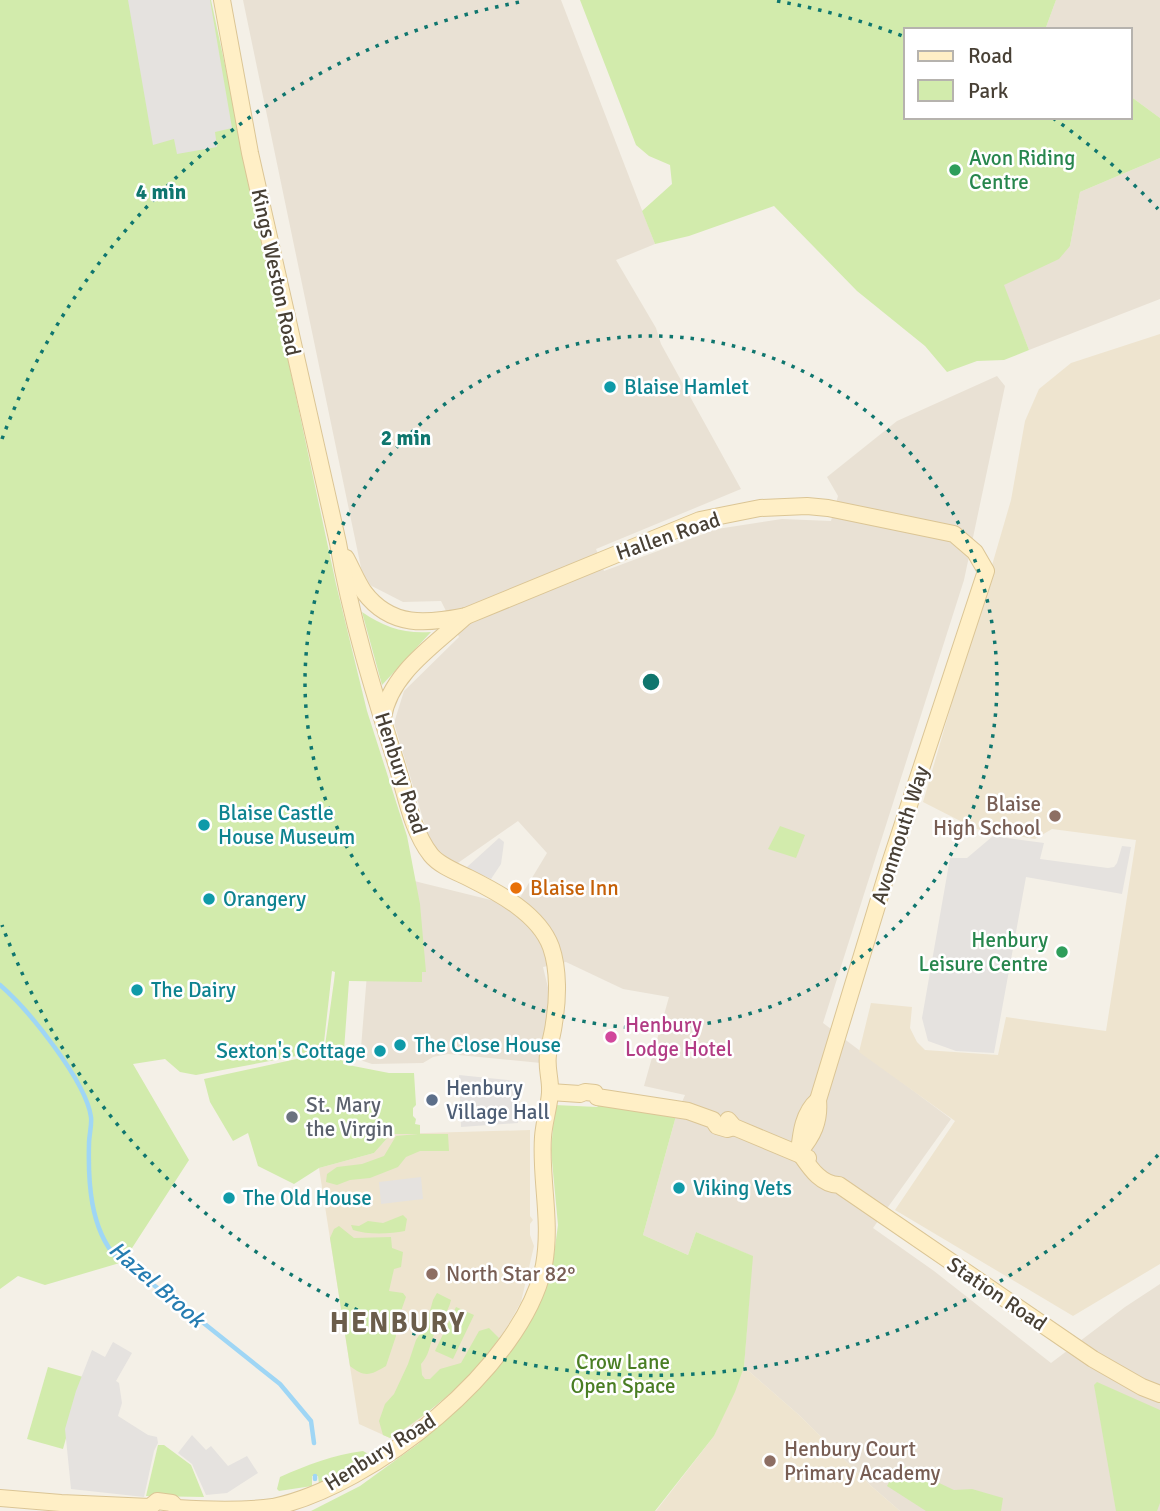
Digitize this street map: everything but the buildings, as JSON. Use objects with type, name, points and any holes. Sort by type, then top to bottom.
[{"type":"main road","name":"Kings Weston Road","points":[[222,0],[250,153],[338,543]]},
{"type":"main road","name":"Hallen Road","points":[[338,543],[364,591],[376,605],[408,621],[426,623],[466,616],[700,520],[760,508],[828,508],[954,534],[975,552],[986,571]]},
{"type":"main road","name":"Henbury Road","points":[[0,1497],[152,1509],[157,1501],[172,1503],[176,1510],[239,1511],[270,1509],[301,1499],[355,1474],[422,1429],[467,1390],[516,1333],[528,1310],[544,1264],[548,1202],[543,1139],[551,1091],[547,1073],[557,988],[549,942],[523,911],[434,858],[413,820],[346,591],[338,543]]},
{"type":"main road","name":"Avonmouth Way","points":[[799,1152],[801,1134],[810,1107],[818,1100],[882,886],[986,571]]},
{"type":"main road","name":"Hallen Road","points":[[383,721],[385,706],[392,691],[409,668],[466,616]]},
{"type":"main road","name":"Station Road","points":[[551,1091],[580,1094],[583,1099],[593,1100],[597,1097],[688,1111],[713,1120],[719,1117],[730,1120],[734,1127],[799,1152],[814,1173],[831,1185],[839,1185],[1093,1359],[1142,1387],[1160,1394]]},
{"type":"shaded area","points":[[128,0],[210,0],[232,128],[215,132],[217,147],[177,154],[174,139],[153,145]]},
{"type":"shaded area","points":[[243,0],[561,0],[655,244],[616,260],[656,328],[661,344],[741,489],[596,549],[604,571],[717,529],[782,519],[831,521],[838,496],[827,477],[897,421],[997,376],[1005,386],[964,580],[823,1023],[951,1119],[873,1228],[934,1271],[1051,1363],[1160,1284],[1160,1511],[900,1511],[744,1367],[752,1256],[696,1232],[688,1255],[643,1235],[676,1116],[685,1095],[644,1086],[669,997],[623,989],[566,962],[543,967],[551,1000],[541,1063],[448,1054],[433,1057],[423,1063],[372,1064],[360,1060],[367,974],[390,875],[515,906],[547,853],[518,821],[455,865],[430,842],[394,723],[404,691],[459,637],[441,601],[403,602],[364,582]]},
{"type":"shaded area","points":[[1056,0],[1160,0],[1160,118],[1132,97],[1132,28],[1046,28]]},
{"type":"shaded area","points":[[1160,158],[1160,299],[1029,350],[1003,285],[1070,246],[1080,192]]},
{"type":"shaded area","name":"Blaise High School","points":[[1160,334],[1160,1264],[1073,1316],[895,1210],[955,1121],[859,1052],[871,1003],[912,1007],[910,1028],[917,1042],[925,1050],[998,1055],[1006,1017],[1106,1031],[1136,840],[1052,829],[1035,839],[976,829],[923,802],[1011,500],[1025,421],[1039,389],[1071,363]]},
{"type":"shaded area","points":[[993,836],[1044,843],[1040,859],[1108,868],[1117,863],[1122,846],[1131,847],[1122,894],[1026,877],[994,1053],[956,1051],[928,1041],[922,1018],[950,858],[967,858]]},
{"type":"shaded area","points":[[499,838],[504,842],[501,864],[491,879],[466,868]]},
{"type":"shaded area","points":[[459,1075],[516,1081],[518,1123],[461,1127]]},
{"type":"shaded area","name":"North Star 82°","points":[[530,1130],[530,1216],[533,1220],[530,1224],[530,1235],[534,1246],[521,1302],[507,1327],[459,1385],[415,1423],[390,1438],[359,1424],[319,1168],[374,1153],[391,1134]]},
{"type":"shaded area","points":[[421,1177],[423,1199],[381,1204],[379,1182]]},
{"type":"shaded area","points":[[113,1342],[132,1353],[116,1381],[119,1383],[122,1403],[118,1416],[148,1435],[157,1437],[158,1443],[144,1497],[71,1489],[65,1429],[92,1350],[105,1357]]},
{"type":"shaded area","name":"Henbury Court Primary Academy","points":[[744,1367],[900,1511],[656,1511],[714,1436]]},
{"type":"shaded area","points":[[192,1435],[206,1450],[211,1446],[228,1466],[247,1456],[258,1473],[227,1493],[206,1495],[192,1464],[178,1453]]},
{"type":"green space","points":[[0,0],[211,0],[336,584],[367,711],[407,836],[420,904],[426,972],[422,972],[422,982],[349,981],[343,1064],[389,1073],[414,1073],[415,1124],[420,1125],[420,1134],[448,1134],[449,1151],[420,1151],[406,1157],[398,1167],[370,1178],[350,1180],[337,1185],[326,1182],[327,1174],[337,1167],[362,1164],[384,1156],[396,1136],[418,1134],[391,1134],[374,1153],[319,1168],[294,1184],[258,1166],[248,1133],[233,1141],[210,1102],[204,1079],[324,1053],[335,972],[332,971],[323,1051],[196,1075],[180,1072],[165,1059],[133,1064],[189,1160],[123,1262],[45,1285],[18,1276],[0,1289]]},
{"type":"green space","name":"Avon Riding Centre","points":[[580,0],[1056,0],[1046,28],[904,28],[904,119],[1132,119],[1132,97],[1160,118],[1160,158],[1080,192],[1070,246],[1059,259],[1004,285],[1029,350],[1004,360],[977,361],[947,372],[925,346],[857,291],[774,206],[689,236],[655,244],[642,211],[672,184],[670,165],[649,156],[636,145]]},
{"type":"green space","points":[[362,612],[395,628],[431,632],[382,685]]},
{"type":"green space","points":[[780,826],[805,835],[796,858],[768,849]]},
{"type":"green space","name":"Crow Lane Open Space","points":[[602,1103],[676,1116],[643,1235],[688,1255],[696,1232],[753,1256],[744,1367],[714,1436],[655,1511],[311,1511],[360,1486],[418,1444],[486,1382],[523,1334],[551,1276],[558,1225],[551,1150],[555,1105],[597,1107]]},
{"type":"green space","points":[[403,1215],[407,1219],[405,1231],[365,1233],[353,1230],[351,1225],[359,1226],[368,1221],[383,1223]]},
{"type":"green space","points":[[339,1226],[354,1238],[391,1237],[392,1248],[403,1252],[401,1267],[394,1269],[389,1291],[403,1293],[406,1297],[400,1314],[394,1315],[396,1336],[386,1366],[372,1373],[364,1374],[350,1366],[330,1238],[334,1229]]},
{"type":"green space","points":[[437,1293],[451,1300],[421,1364],[425,1379],[430,1379],[440,1369],[461,1363],[479,1331],[489,1328],[499,1338],[450,1394],[390,1438],[383,1435],[379,1421],[385,1404],[394,1394],[408,1364],[416,1340],[426,1325]]},
{"type":"green space","points":[[456,1307],[474,1315],[453,1359],[435,1351]]},
{"type":"green space","points":[[48,1367],[83,1377],[63,1449],[27,1439]]},
{"type":"green space","points":[[1097,1382],[1160,1410],[1160,1503],[1157,1511],[1116,1511],[1094,1385]]},
{"type":"green space","points":[[158,1445],[164,1445],[191,1465],[204,1497],[146,1496]]},
{"type":"green space","points":[[363,1451],[372,1456],[371,1460],[319,1484],[318,1476],[312,1476],[312,1486],[279,1491],[277,1489],[280,1477],[300,1468]]},
{"type":"green space","points":[[899,1464],[954,1490],[972,1489],[1003,1498],[1001,1511],[926,1511],[887,1486]]},
{"type":"waterway","name":"Hazel Brook","points":[[0,985],[54,1046],[87,1102],[91,1117],[89,1158],[92,1204],[107,1245],[116,1257],[280,1384],[311,1421],[314,1443]]},
{"type":"place","name":"Avon Riding Centre","points":[[955,170]]},
{"type":"place","name":"Blaise Hamlet","points":[[610,387]]},
{"type":"place","name":"Blaise High School","points":[[1055,816]]},
{"type":"place","name":"Blaise Castle House Museum","points":[[204,825]]},
{"type":"place","name":"Blaise Inn","points":[[516,888]]},
{"type":"place","name":"Orangery","points":[[209,899]]},
{"type":"place","name":"Henbury Leisure Centre","points":[[1062,952]]},
{"type":"place","name":"The Dairy","points":[[137,990]]},
{"type":"place","name":"Henbury Lodge Hotel","points":[[611,1037]]},
{"type":"place","name":"The Close House","points":[[400,1045]]},
{"type":"place","name":"Sexton's Cottage","points":[[380,1051]]},
{"type":"place","name":"Henbury Village Hall","points":[[432,1100]]},
{"type":"place","name":"St. Mary the Virgin","points":[[292,1117]]},
{"type":"place","name":"Viking Vets","points":[[679,1188]]},
{"type":"place","name":"The Old House","points":[[229,1198]]},
{"type":"place","name":"North Star 82°","points":[[432,1274]]},
{"type":"place","name":"Henbury Court Primary Academy","points":[[770,1461]]},
{"type":"district","name":"HENBURY","points":[[398,1322]]}]
